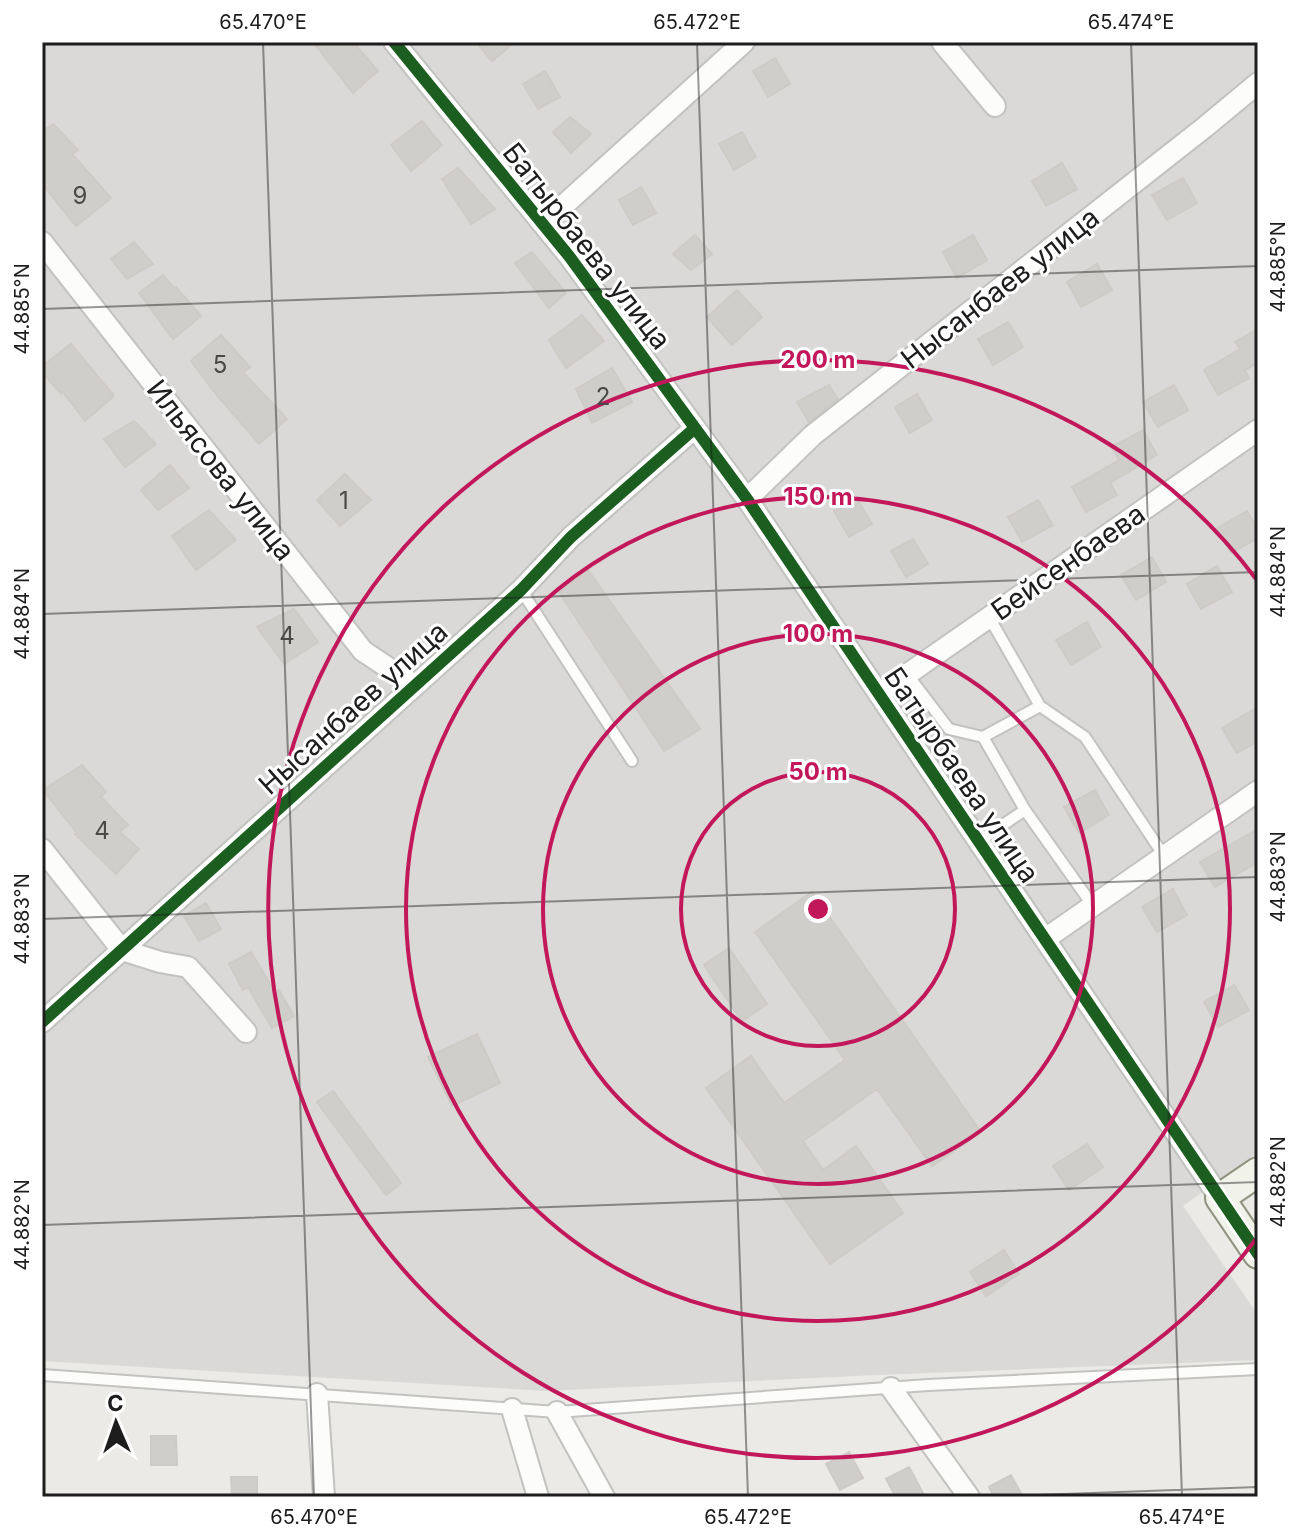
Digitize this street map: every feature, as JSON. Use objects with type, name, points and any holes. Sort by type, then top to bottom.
[{"type":"street","name":"Батырбаева улица","points":[[394,42],[569,256],[747,499],[1220,1198]]},
{"type":"street","points":[[543,224],[744,42]]},
{"type":"street","points":[[942,42],[995,106]]},
{"type":"street","name":"Нысанбаев улица","points":[[747,499],[813,435],[1257,85]]},
{"type":"street","name":"Ильясова улица","points":[[42,242],[363,651],[414,685]]},
{"type":"street","name":"Нысанбаев улица","points":[[42,1022],[521,590],[571,537],[695,428]]},
{"type":"street","name":"Бейсенбаева","points":[[879,694],[1258,430]]},
{"type":"street","points":[[1045,939],[1258,791]]},
{"type":"street","points":[[42,849],[122,950],[188,967],[246,1032]]},
{"type":"street","points":[[1258,1172],[1220,1198],[1258,1254]]},
{"type":"street","points":[[891,1388],[969,1497]]},
{"type":"street","points":[[317,1394],[324,1497]]},
{"type":"street","points":[[512,1409],[538,1497]]},
{"type":"street","points":[[557,1412],[604,1497]]},
{"type":"lane","points":[[521,590],[632,761]]},
{"type":"lane","points":[[989,617],[1040,706],[1085,737],[1164,856]]},
{"type":"lane","points":[[907,674],[949,729],[983,737],[1040,706]]},
{"type":"lane","points":[[983,737],[1025,810],[1093,906]]},
{"type":"lane","points":[[979,841],[1025,810]]},
{"type":"lane","points":[[42,1375],[557,1412],[891,1388],[1258,1369]]},
{"type":"shaded area","points":[[42,42],[1258,42],[1258,1152],[1183,1206],[1258,1315],[1258,1360],[546,1391],[42,1361]]},
{"type":"building","points":[[313,42],[353,42],[378,71],[353,93]]},
{"type":"building","points":[[476,42],[515,42],[492,61]]},
{"type":"building","points":[[775,58],[790,84],[768,97],[753,71]]},
{"type":"building","points":[[545,71],[560,97],[538,109],[523,84]]},
{"type":"building","points":[[570,117],[591,134],[571,153],[553,132]]},
{"type":"building","points":[[422,121],[442,145],[411,171],[391,145]]},
{"type":"building","points":[[53,124],[78,150],[72,154],[111,198],[76,226],[42,184],[42,132]]},
{"type":"building","points":[[742,132],[756,157],[734,170],[719,144]]},
{"type":"building","points":[[1062,163],[1077,189],[1046,206],[1032,181]]},
{"type":"building","points":[[458,168],[495,209],[471,224],[442,179]]},
{"type":"building","points":[[1183,178],[1197,203],[1167,220],[1152,195]]},
{"type":"building","points":[[641,187],[656,213],[633,225],[619,200]]},
{"type":"building","points":[[695,235],[712,254],[691,270],[673,254]]},
{"type":"building","points":[[973,235],[987,260],[957,278],[943,252]]},
{"type":"building","points":[[134,242],[153,264],[127,279],[111,259]]},
{"type":"building","points":[[532,252],[566,293],[549,308],[515,263]]},
{"type":"building","points":[[1097,264],[1112,290],[1081,307],[1067,282]]},
{"type":"building","points":[[163,275],[201,316],[173,339],[139,293]]},
{"type":"building","points":[[737,290],[762,317],[732,345],[707,317]]},
{"type":"building","points":[[582,315],[604,341],[566,368],[549,340]]},
{"type":"building","points":[[1008,322],[1023,347],[993,365],[978,339]]},
{"type":"building","points":[[1258,329],[1258,363],[1245,370],[1249,378],[1218,395],[1204,370],[1240,349],[1235,342]]},
{"type":"building","points":[[221,335],[250,367],[243,372],[287,419],[259,444],[191,361]]},
{"type":"building","points":[[71,344],[114,396],[85,421],[63,392],[61,394],[42,372],[42,366]]},
{"type":"building","points":[[612,368],[632,402],[592,423],[576,389]]},
{"type":"building","points":[[829,385],[838,399],[809,422],[797,402]]},
{"type":"building","points":[[1174,385],[1188,410],[1158,427],[1143,402]]},
{"type":"building","points":[[917,394],[932,420],[910,433],[895,407]]},
{"type":"building","points":[[134,421],[156,444],[125,467],[104,439]]},
{"type":"building","points":[[1143,430],[1157,455],[1110,483],[1117,495],[1086,512],[1072,487],[1119,460],[1112,447]]},
{"type":"building","points":[[170,465],[189,488],[158,510],[141,490]]},
{"type":"building","points":[[345,474],[371,500],[340,526],[317,500]]},
{"type":"building","points":[[857,499],[872,524],[849,537],[834,511]]},
{"type":"building","points":[[1038,500],[1053,525],[1022,542],[1008,517]]},
{"type":"building","points":[[209,510],[236,540],[196,570],[172,536]]},
{"type":"building","points":[[1247,511],[1258,530],[1258,538],[1231,553],[1216,529]]},
{"type":"building","points":[[913,539],[928,564],[906,577],[891,551]]},
{"type":"building","points":[[1152,557],[1166,582],[1136,600],[1121,575]]},
{"type":"building","points":[[1217,566],[1232,592],[1201,609],[1187,584]]},
{"type":"building","points":[[588,570],[700,729],[664,751],[559,592]]},
{"type":"building","points":[[294,609],[318,642],[284,664],[257,627]]},
{"type":"building","points":[[1087,622],[1101,647],[1071,665],[1056,640]]},
{"type":"building","points":[[1258,707],[1258,741],[1237,753],[1222,728]]},
{"type":"building","points":[[82,765],[106,792],[101,797],[128,825],[120,832],[139,849],[116,874],[75,834],[43,790]]},
{"type":"building","points":[[1095,790],[1109,815],[1079,833],[1064,807]]},
{"type":"building","points":[[1258,829],[1258,862],[1215,887],[1200,862]]},
{"type":"building","points":[[1173,889],[1187,915],[1157,932],[1142,907]]},
{"type":"building","points":[[812,892],[981,1132],[932,1166],[877,1089],[803,1141],[823,1170],[856,1146],[903,1213],[830,1264],[706,1088],[751,1056],[784,1103],[845,1060],[755,932]]},
{"type":"building","points":[[206,903],[221,929],[199,941],[184,916]]},
{"type":"building","points":[[729,948],[767,1004],[742,1021],[704,965]]},
{"type":"building","points":[[251,952],[294,1016],[272,1028],[248,987],[243,990],[229,964]]},
{"type":"building","points":[[1234,985],[1249,1010],[1218,1027],[1204,1002]]},
{"type":"building","points":[[477,1034],[500,1083],[452,1106],[428,1057]]},
{"type":"building","points":[[333,1091],[401,1183],[386,1195],[317,1102]]},
{"type":"building","points":[[1087,1144],[1103,1167],[1069,1190],[1053,1166]]},
{"type":"building","points":[[1004,1250],[1019,1274],[986,1296],[970,1272]]},
{"type":"building","points":[[151,1436],[176,1436],[177,1465],[151,1465]]},
{"type":"building","points":[[849,1452],[863,1478],[840,1490],[826,1464]]},
{"type":"building","points":[[909,1467],[925,1497],[896,1497],[886,1479]]},
{"type":"building","points":[[1011,1475],[1023,1497],[994,1497],[989,1487]]},
{"type":"building","points":[[231,1477],[257,1477],[257,1497],[232,1497]]},
{"type":"cycle path","points":[[394,42],[569,256],[747,499],[1258,1254]]},
{"type":"cycle path","points":[[42,1022],[521,590],[571,537],[695,428]]}]
